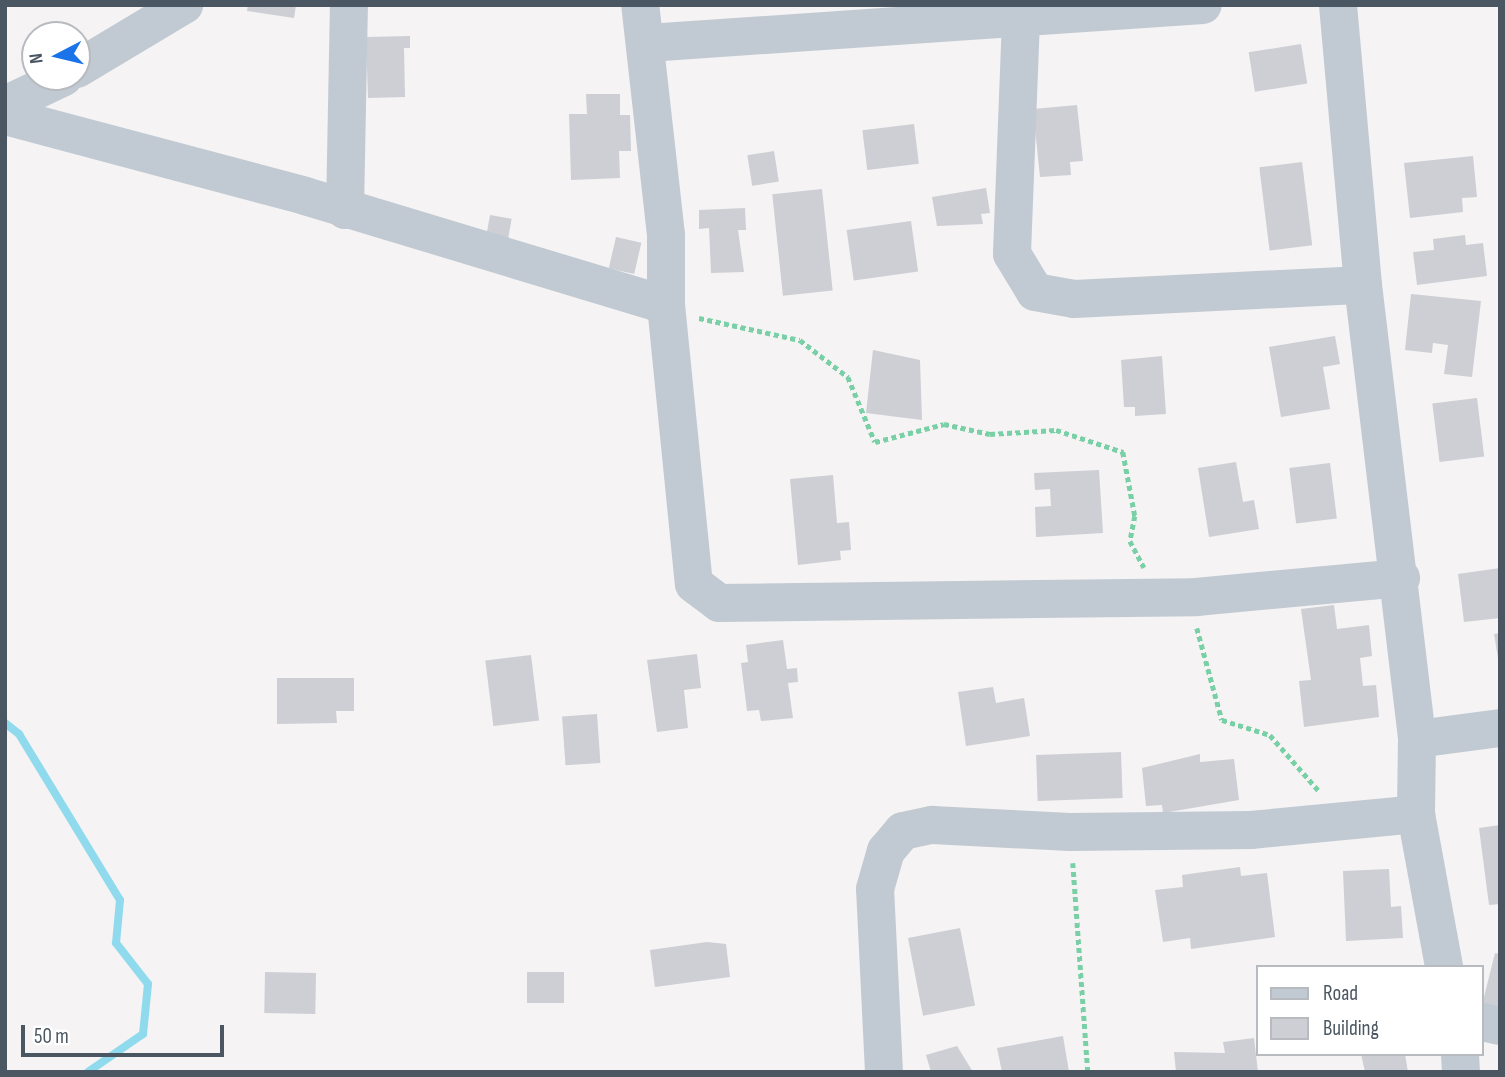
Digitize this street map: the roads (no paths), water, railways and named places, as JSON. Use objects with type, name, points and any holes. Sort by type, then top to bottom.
[{"type":"street","points":[[91,61],[184,5]]},
{"type":"street","points":[[345,210],[348,5]]},
{"type":"street","points":[[640,5],[648,43],[666,235],[666,305],[694,584],[702,596],[729,603],[1196,597],[1401,578]]},
{"type":"street","points":[[648,43],[1203,5]]},
{"type":"street","points":[[1338,5],[1363,285],[1401,578],[1418,739],[1416,814],[1444,965]]},
{"type":"street","points":[[1021,19],[1012,254],[1035,292],[1074,299],[1363,285]]},
{"type":"street","points":[[5,105],[34,91]]},
{"type":"street","points":[[5,116],[345,210],[666,305]]},
{"type":"street","points":[[1418,739],[1500,728]]},
{"type":"street","points":[[884,1072],[875,889],[886,851],[903,831],[932,825],[1070,832],[1338,826],[1416,814]]},
{"type":"waterway","points":[[5,723],[19,734],[120,900],[116,943],[148,984],[143,1034],[88,1072]]}]
